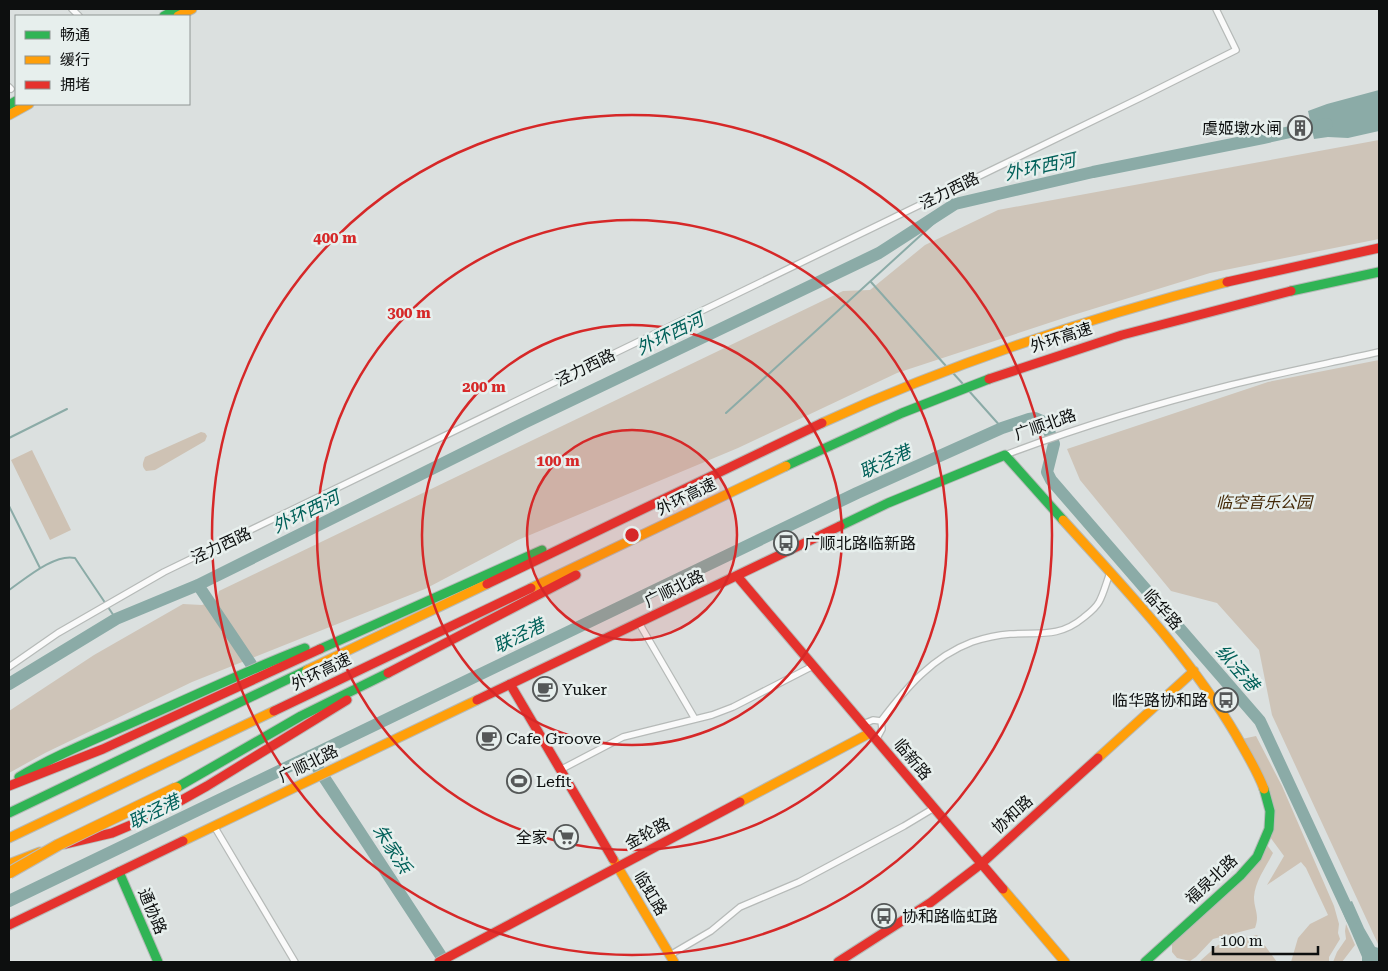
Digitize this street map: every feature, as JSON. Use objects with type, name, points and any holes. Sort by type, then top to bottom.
[{"type":"main road","points":[[166,15],[177,9]]},
{"type":"main road","points":[[180,15],[192,9]]},
{"type":"main road","points":[[9,116],[27,105]]},
{"type":"main road","name":"外环高速","points":[[9,813],[832,419],[957,366],[1094,319],[1218,285],[1379,248]]},
{"type":"main road","name":"外环高速","points":[[9,838],[841,440],[973,384],[1101,341],[1223,307],[1379,272]]},
{"type":"main road","name":"临华路","points":[[1006,455],[1164,634],[1194,671],[1227,720],[1257,771],[1265,788],[1269,804]]},
{"type":"main road","name":"广顺北路","points":[[9,925],[888,503],[1006,455]]},
{"type":"main road","points":[[9,785],[103,749],[495,570],[682,491]]},
{"type":"main road","points":[[9,873],[58,845],[176,788],[301,716],[516,607],[692,511]]},
{"type":"main road","name":"临新路","points":[[737,576],[1065,962]]},
{"type":"main road","points":[[9,785],[47,760],[114,730],[282,657],[373,625]]},
{"type":"main road","points":[[9,864],[53,848],[118,832],[157,814],[398,668]]},
{"type":"main road","name":"协和路","points":[[838,962],[930,903],[981,864],[1194,671]]},
{"type":"main road","name":"临虹路","points":[[510,684],[672,959]]},
{"type":"main road","name":"金轮路","points":[[439,962],[618,867],[873,737]]},
{"type":"main road","name":"福泉北路","points":[[1144,962],[1240,876],[1257,857],[1269,829],[1269,804]]},
{"type":"main road","name":"通协路","points":[[119,872],[158,962]]},
{"type":"street","name":"泾力西路","points":[[9,667],[58,633],[164,572],[1236,50],[1216,9]]},
{"type":"street","name":"广顺北路","points":[[1006,455],[1061,435],[1230,385],[1379,352]]},
{"type":"street","points":[[873,737],[882,729],[881,721],[900,696],[924,670],[942,657],[957,648],[992,636],[1056,632],[1076,624],[1093,610],[1099,601],[1110,573]]},
{"type":"street","points":[[639,623],[695,718]]},
{"type":"street","points":[[560,770],[623,737],[733,707],[813,666]]},
{"type":"street","points":[[863,724],[873,720],[881,721]]},
{"type":"street","points":[[672,959],[740,907],[799,882],[934,808]]},
{"type":"street","points":[[214,826],[295,962]]},
{"type":"green space","points":[[1379,140],[1379,239],[1210,273],[1070,316],[897,373],[738,448],[518,540],[425,589],[192,682],[45,753],[9,773],[9,711],[94,655],[183,604],[202,605],[217,599],[219,591],[843,291],[870,290],[925,245],[998,210]]},
{"type":"green space","name":"临空音乐公园","points":[[1379,360],[1378,944],[1272,715],[1259,650],[1217,603],[1171,591],[1080,480],[1067,449],[1268,382]]},
{"type":"shaded area","points":[[201,432],[207,436],[205,441],[155,470],[146,471],[143,468],[145,457]]},
{"type":"shaded area","points":[[32,450],[71,530],[50,540],[11,460]]},
{"type":"shaded area","points":[[1256,736],[1282,786],[1334,906],[1339,924],[1338,933],[1340,939],[1329,957],[1329,962],[1291,962],[1298,938],[1310,924],[1328,915],[1306,868],[1301,862],[1267,885],[1284,856],[1270,837],[1274,816],[1242,739]]},
{"type":"shaded area","points":[[1267,845],[1273,853],[1255,891],[1254,901],[1257,919],[1255,928],[1213,939],[1190,961],[1177,958],[1172,952],[1172,943],[1260,857]]},
{"type":"shaded area","points":[[1346,924],[1355,945],[1342,962],[1333,962],[1346,939]]},
{"type":"shaded area","points":[[1257,935],[1277,962],[1200,961],[1218,945]]},
{"type":"water","points":[[1379,90],[1379,131],[1348,138],[1328,137],[1314,139],[1308,111]]},
{"type":"water","points":[[1352,901],[1364,928],[1375,947],[1379,948],[1379,962],[1362,962],[1362,957],[1340,906]]},
{"type":"waterway","name":"外环西河","points":[[9,684],[116,619],[198,585],[524,423],[879,253],[955,204],[1093,172],[1327,124]]},
{"type":"waterway","points":[[726,413],[955,204]]},
{"type":"waterway","points":[[871,282],[946,366]]},
{"type":"waterway","points":[[953,373],[963,384]]},
{"type":"waterway","points":[[969,391],[1002,428]]},
{"type":"waterway","points":[[9,438],[67,409]]},
{"type":"waterway","name":"联泾港","points":[[9,901],[857,493],[1002,428],[1035,418],[1044,422],[1047,426],[1054,444],[1047,472],[1051,480],[1260,721],[1352,919]]},
{"type":"waterway","points":[[9,506],[40,568]]},
{"type":"waterway","points":[[9,590],[58,559],[75,558],[116,619]]},
{"type":"waterway","points":[[198,585],[251,664]]},
{"type":"waterway","name":"朱家浜","points":[[310,756],[445,962]]},
{"type":"traffic: fast","points":[[166,15],[177,9]]},
{"type":"traffic: fast","points":[[9,105],[15,102]]},
{"type":"traffic: fast","points":[[1291,291],[1379,272]]},
{"type":"traffic: fast","points":[[786,466],[902,413],[989,379]]},
{"type":"traffic: fast","points":[[840,526],[888,503],[1005,455],[1063,520]]},
{"type":"traffic: fast","points":[[320,649],[542,550]]},
{"type":"traffic: fast","points":[[19,777],[49,760],[80,746],[305,648]]},
{"type":"traffic: fast","points":[[9,813],[307,670]]},
{"type":"traffic: fast","points":[[176,788],[301,716],[388,673]]},
{"type":"traffic: fast","points":[[1145,962],[1240,876],[1257,857],[1269,829],[1270,811],[1264,789]]},
{"type":"traffic: fast","points":[[119,872],[158,962]]},
{"type":"traffic: slow","points":[[180,15],[192,9]]},
{"type":"traffic: slow","points":[[9,115],[27,105]]},
{"type":"traffic: slow","points":[[822,423],[921,381],[1022,344],[1124,311],[1227,282]]},
{"type":"traffic: slow","points":[[531,588],[786,466]]},
{"type":"traffic: slow","points":[[1063,520],[1133,597],[1198,677],[1236,735],[1255,768],[1264,789]]},
{"type":"traffic: slow","points":[[307,670],[487,584]]},
{"type":"traffic: slow","points":[[1098,758],[1194,671]]},
{"type":"traffic: slow","points":[[183,841],[477,700]]},
{"type":"traffic: slow","points":[[9,838],[274,711]]},
{"type":"traffic: slow","points":[[740,802],[870,733]]},
{"type":"traffic: slow","points":[[9,873],[58,845],[176,788]]},
{"type":"traffic: slow","points":[[9,864],[40,852]]},
{"type":"traffic: slow","points":[[613,859],[674,962]]},
{"type":"traffic: slow","points":[[1003,889],[1065,962]]},
{"type":"traffic: jam","points":[[1227,282],[1379,248]]},
{"type":"traffic: jam","points":[[989,379],[1122,335],[1291,291]]},
{"type":"traffic: jam","points":[[487,584],[822,423]]},
{"type":"traffic: jam","points":[[477,700],[840,526]]},
{"type":"traffic: jam","points":[[388,673],[576,575]]},
{"type":"traffic: jam","points":[[737,576],[1003,889]]},
{"type":"traffic: jam","points":[[274,711],[531,588]]},
{"type":"traffic: jam","points":[[9,786],[103,749],[320,649]]},
{"type":"traffic: jam","points":[[510,684],[613,859]]},
{"type":"traffic: jam","points":[[65,844],[112,833],[157,814],[207,786],[347,700]]},
{"type":"traffic: jam","points":[[838,962],[930,903],[981,864],[1098,758]]},
{"type":"traffic: jam","points":[[439,962],[740,802]]},
{"type":"traffic: jam","points":[[9,925],[183,841]]},
{"type":"place","name":"虞姬墩水闸","points":[[1300,128]]},
{"type":"place","name":"广顺北路临新路","points":[[786,543]]},
{"type":"place","name":"Yuker","points":[[545,689]]},
{"type":"place","name":"临华路协和路","points":[[1226,700]]},
{"type":"place","name":"Cafe Groove","points":[[489,738]]},
{"type":"place","name":"Lefit","points":[[519,781]]},
{"type":"place","name":"全家","points":[[566,837]]},
{"type":"place","name":"协和路临虹路","points":[[884,916]]},
{"type":"water label","name":"纵泾港","points":[[1237,668]]}]
